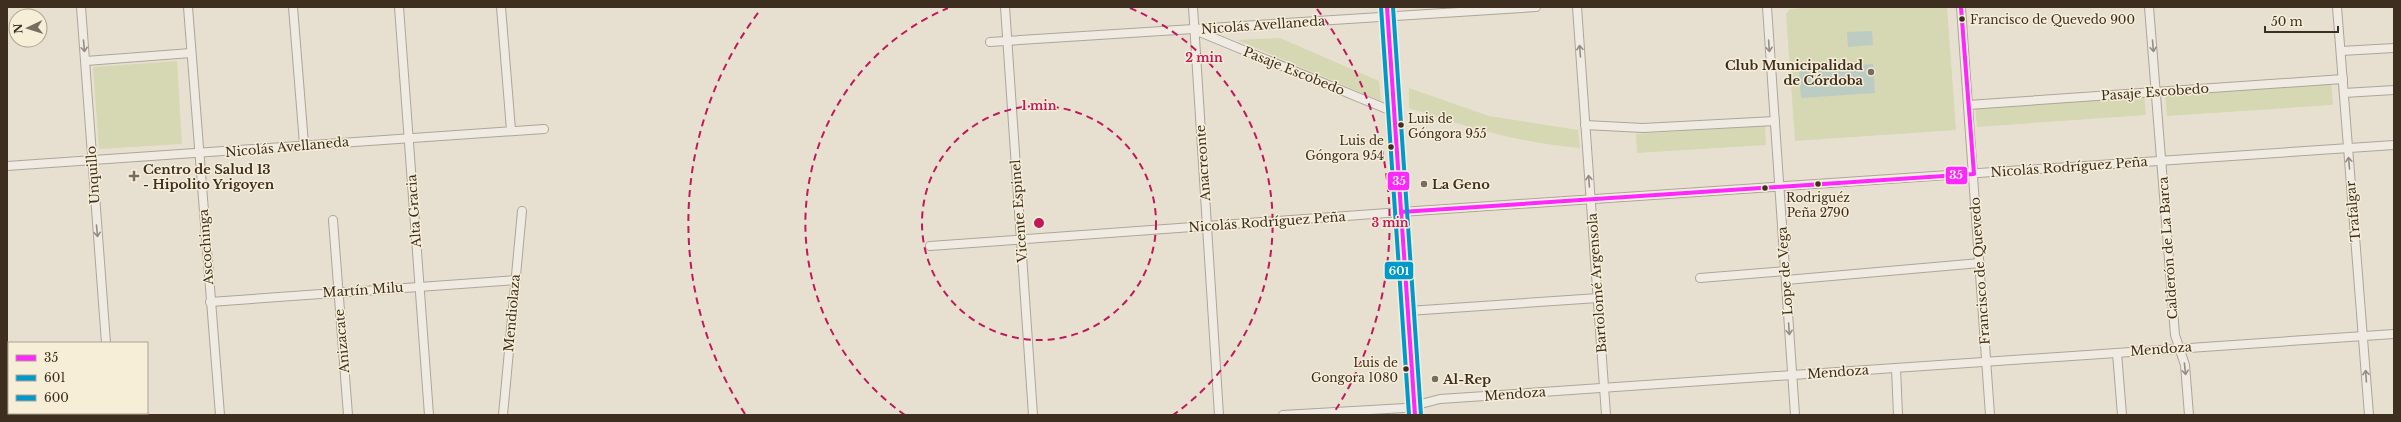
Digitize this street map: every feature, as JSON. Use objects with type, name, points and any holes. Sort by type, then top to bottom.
[{"type":"main road","points":[[1387,12],[1415,410]]},
{"type":"street","name":"Unquillo","points":[[81,7],[86,61],[91,160],[106,342]]},
{"type":"street","name":"Ascochinga","points":[[188,7],[220,415]]},
{"type":"street","points":[[293,7],[304,144]]},
{"type":"street","name":"Alta Gracia","points":[[399,7],[429,415]]},
{"type":"street","points":[[501,7],[511,130]]},
{"type":"street","name":"Vicente Espinel","points":[[1005,7],[1033,415]]},
{"type":"street","name":"Anacreonte","points":[[1193,7],[1219,415]]},
{"type":"street","name":"Nicolás Avellaneda","points":[[990,42],[1194,30],[1387,12],[1536,7]]},
{"type":"street","name":"Bartolomé Argensola","points":[[1577,7],[1606,415]]},
{"type":"street","name":"Lope de Vega","points":[[1767,7],[1795,415]]},
{"type":"street","name":"Francisco de Quevedo","points":[[1961,7],[1990,415]]},
{"type":"street","name":"Calderón de La Barca","points":[[2149,7],[2157,92],[2174,335],[2185,365],[2189,415]]},
{"type":"street","name":"Trafalgar","points":[[2338,7],[2369,415]]},
{"type":"street","name":"Pasaje Escobedo","points":[[1194,30],[1394,112]]},
{"type":"street","points":[[2341,51],[2394,48]]},
{"type":"street","points":[[86,61],[191,53]]},
{"type":"street","name":"Pasaje Escobedo","points":[[1968,105],[2343,79]]},
{"type":"street","points":[[2344,93],[2394,90]]},
{"type":"street","points":[[1585,125],[1643,128],[1775,121]]},
{"type":"street","name":"Nicolás Avellaneda","points":[[7,166],[199,154],[304,144],[544,129]]},
{"type":"street","name":"Nicolás Rodríguez Peña","points":[[930,246],[1401,212],[2394,145]]},
{"type":"street","name":"Mendiolaza","points":[[503,415],[522,212]]},
{"type":"street","name":"Anizacate","points":[[333,220],[348,415]]},
{"type":"street","points":[[1700,278],[1786,275],[1980,264]]},
{"type":"street","name":"Martín Milu","points":[[210,302],[338,291],[516,280]]},
{"type":"street","points":[[1408,311],[1598,298]]},
{"type":"street","name":"Mendoza","points":[[1283,415],[1405,408],[1415,410],[1440,399],[2394,334]]},
{"type":"street","points":[[2117,352],[2122,415]]},
{"type":"street","points":[[1896,368],[1898,415]]},
{"type":"street","points":[[74,414],[90,415]]},
{"type":"green space","name":"Club Municipalidad de Córdoba","points":[[1818,7],[1947,7],[1956,130],[1795,141],[1786,14],[1790,9]]},
{"type":"green space","points":[[1280,38],[1379,81],[1381,101],[1237,40]]},
{"type":"green space","points":[[177,61],[182,144],[99,149],[93,67]]},
{"type":"green space","points":[[2331,80],[2333,105],[2167,116],[2165,92]]},
{"type":"green space","points":[[1409,88],[1489,116],[1578,130],[1580,148],[1558,146],[1493,133],[1451,122],[1409,108]]},
{"type":"green space","points":[[2144,93],[2146,115],[1977,127],[1975,105]]},
{"type":"green space","points":[[1765,126],[1766,145],[1637,153],[1636,134]]},
{"type":"shaded area","points":[[1872,31],[1873,45],[1848,47],[1847,32]]},
{"type":"shaded area","points":[[1873,64],[1875,93],[1801,98],[1799,69]]},
{"type":"transit line","name":"601","points":[[1381,7],[1409,415]]},
{"type":"transit line","name":"35","points":[[1387,7],[1415,415]]},
{"type":"transit line","name":"600","points":[[1393,7],[1421,415]]},
{"type":"transit line","name":"35","points":[[1401,212],[1974,174],[1961,7]]},
{"type":"place","name":"Francisco de Quevedo 900","points":[[1962,19]]},
{"type":"place","name":"Club Municipalidad de Córdoba","points":[[1871,72]]},
{"type":"place","name":"Luis de Góngora 955","points":[[1401,125]]},
{"type":"place","name":"Luis de Góngora 954","points":[[1391,147]]},
{"type":"place","name":"Centro de Salud 13 - Hipolito Yrigoyen","points":[[134,176]]},
{"type":"place","name":"La Geno","points":[[1424,184]]},
{"type":"place","name":"Rodriguéz Peña 2790","points":[[1818,184]]},
{"type":"place","name":"Luis de Gongora 1080","points":[[1406,369]]},
{"type":"place","name":"Al-Rep","points":[[1435,379]]}]
